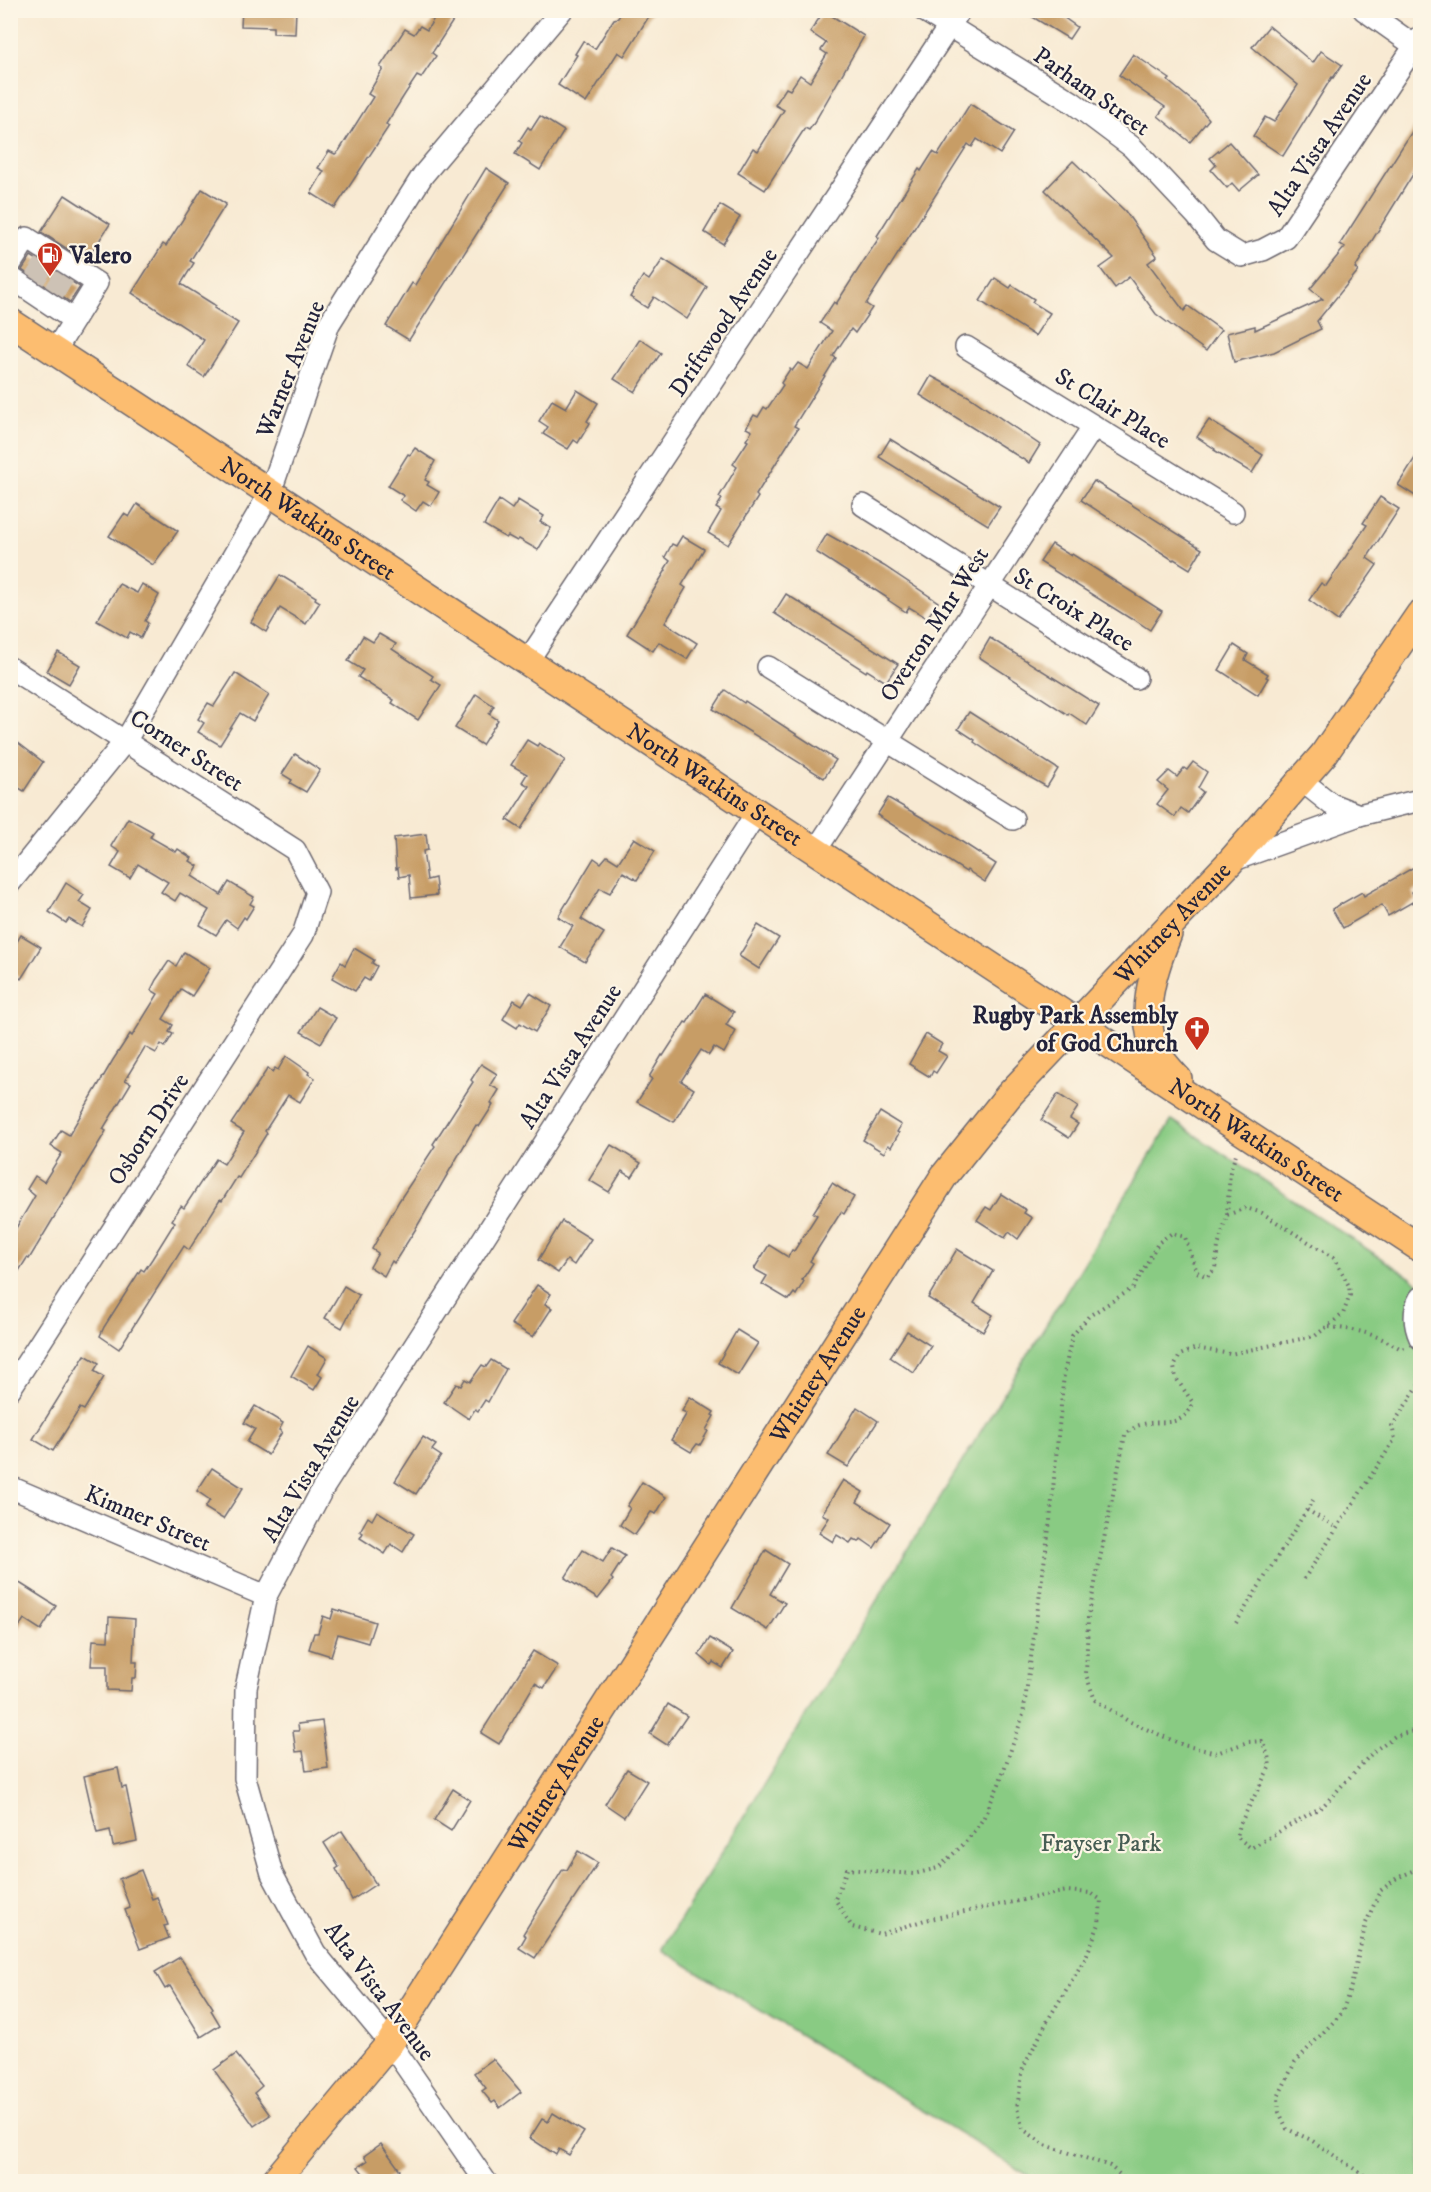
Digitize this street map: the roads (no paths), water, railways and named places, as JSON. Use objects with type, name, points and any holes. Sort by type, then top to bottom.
[{"type":"main road","name":"North Watkins Street","points":[[10,322],[1078,1020],[1420,1248]]},
{"type":"main road","name":"Whitney Avenue","points":[[274,2181],[390,2043],[944,1176],[1009,1095],[1230,861],[1324,754],[1420,614]]},
{"type":"main road","points":[[1173,921],[1153,971],[1148,1025],[1158,1053],[1190,1094]]},
{"type":"street","name":"Warner Avenue","points":[[10,882],[126,740],[270,493],[329,324],[423,175],[562,10]]},
{"type":"street","name":"Parham Street","points":[[923,10],[955,19],[1132,147],[1196,215],[1216,240],[1242,256]]},
{"type":"street","points":[[1364,10],[1418,42]]},
{"type":"street","name":"Driftwood Avenue","points":[[527,662],[955,19]]},
{"type":"street","name":"Alta Vista Avenue","points":[[1242,256],[1263,250],[1286,238],[1418,42]]},
{"type":"street","points":[[10,265],[27,238],[51,297],[74,320]]},
{"type":"street","points":[[10,276],[40,271],[68,271],[97,283],[55,351]]},
{"type":"street","name":"St Clair Place","points":[[966,347],[1233,512]]},
{"type":"street","name":"Overton Mnr West","points":[[816,850],[1094,426]]},
{"type":"street","name":"St Croix Place","points":[[863,505],[1136,678]]},
{"type":"street","points":[[768,667],[1013,819]]},
{"type":"street","name":"Corner Street","points":[[10,668],[295,850],[317,892]]},
{"type":"street","points":[[1301,780],[1331,804],[1359,815]]},
{"type":"street","points":[[1230,861],[1359,815],[1420,800]]},
{"type":"street","name":"Alta Vista Avenue","points":[[486,2181],[390,2043],[315,1953],[272,1874],[245,1778],[246,1688],[266,1596],[322,1490],[757,812]]},
{"type":"street","name":"Osborn Drive","points":[[10,1389],[303,934],[317,892]]},
{"type":"street","points":[[1416,1341],[1416,1304],[1420,1298]]},
{"type":"street","name":"Kimner Street","points":[[10,1487],[266,1596]]},
{"type":"tunnel","points":[[34,280],[46,262]]},
{"type":"tunnel","points":[[54,293],[65,275]]},
{"type":"place","name":"Valero","points":[[50,278]]},
{"type":"place","name":"Rugby Park Assembly of God Church","points":[[1197,1052]]},
{"type":"park label","name":"Frayser Park","points":[[1101,1843]]}]
